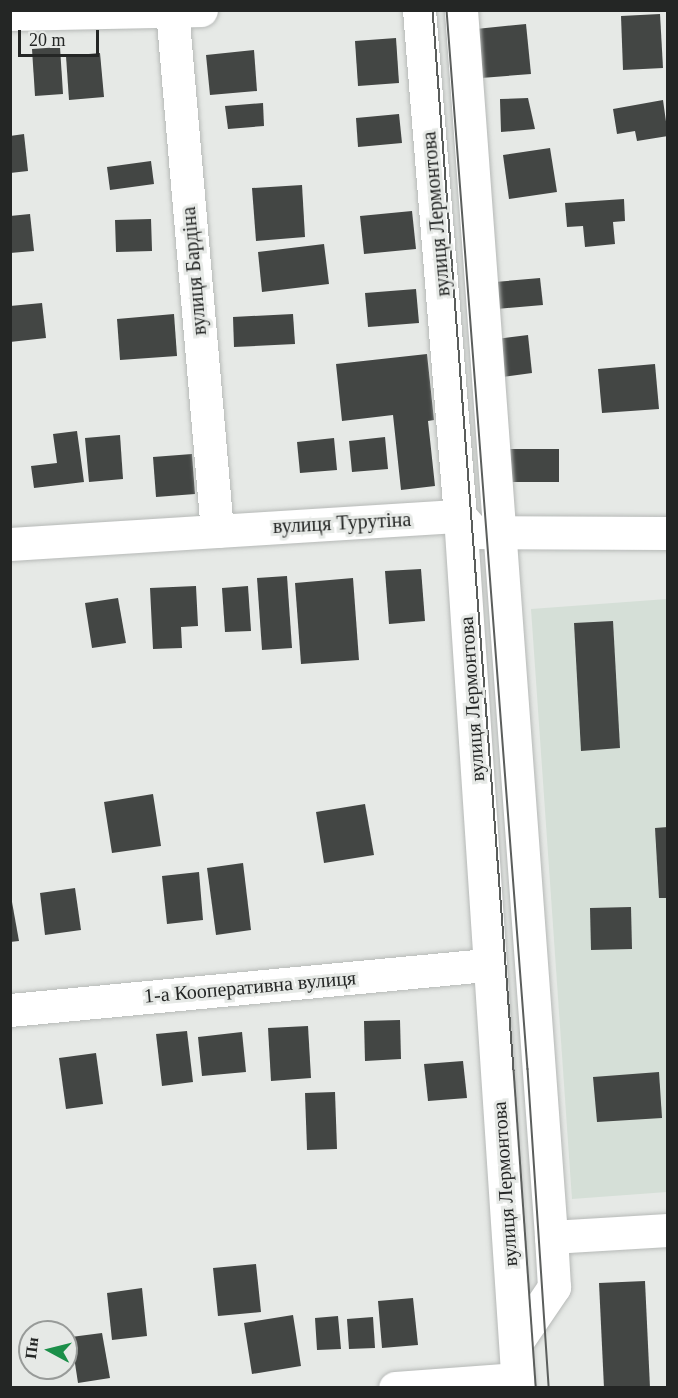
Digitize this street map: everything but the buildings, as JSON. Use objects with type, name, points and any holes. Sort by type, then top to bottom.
[{"type":"street","name":"вулиця Лермонтова","points":[[419,10],[460,516],[518,1383]]},
{"type":"street","name":"вулиця Лермонтова","points":[[461,10],[551,1237]]},
{"type":"street","points":[[10,14],[182,11]]},
{"type":"street","name":"вулиця Бардіна","points":[[182,11],[217,531]]},
{"type":"street","name":"вулиця Турутіна","points":[[10,544],[460,516]]},
{"type":"street","points":[[460,516],[474,532],[668,533]]},
{"type":"street","name":"1-а Кооперативна вулиця","points":[[10,1010],[490,964]]},
{"type":"street","points":[[516,1343],[554,1287],[551,1237],[668,1230]]},
{"type":"street","points":[[395,1388],[518,1383]]},
{"type":"shaded area","points":[[667,599],[667,1192],[572,1199],[531,609]]},
{"type":"tram line","points":[[433,10],[536,1388]]},
{"type":"tram line","points":[[447,10],[528,1069],[549,1388]]}]
